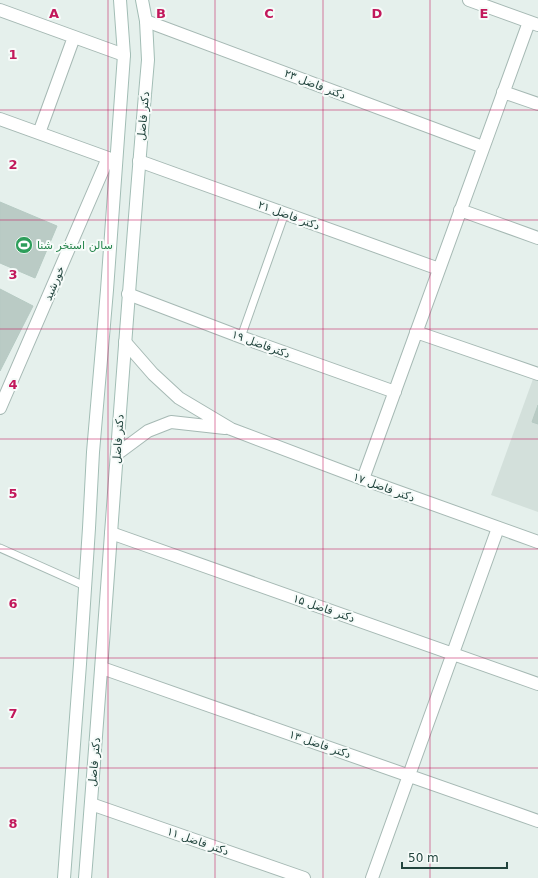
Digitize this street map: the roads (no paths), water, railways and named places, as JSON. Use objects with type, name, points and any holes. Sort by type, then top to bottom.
[{"type":"street","name":"دکتر فاضل","points":[[64,878],[93,452],[107,290],[112,159],[124,55],[120,0]]},
{"type":"street","name":"دکتر فاضل","points":[[85,878],[102,668],[128,294],[148,60],[146,21],[142,0]]},
{"type":"street","points":[[363,479],[503,92],[533,24],[487,3],[469,0]]},
{"type":"street","points":[[0,10],[124,55]]},
{"type":"street","name":"دکتر فاضل ۲۳","points":[[146,21],[483,148]]},
{"type":"street","points":[[39,133],[74,37]]},
{"type":"street","points":[[503,92],[538,104]]},
{"type":"street","points":[[0,119],[112,159]]},
{"type":"street","name":"خورشید","points":[[1,405],[112,159]]},
{"type":"street","name":"دکتر فاضل ۲۱","points":[[139,161],[439,269]]},
{"type":"street","points":[[460,210],[538,238]]},
{"type":"street","name":"دکترفاضل ۱۹","points":[[128,294],[394,392]]},
{"type":"street","points":[[416,332],[538,374]]},
{"type":"street","points":[[125,342],[153,374],[179,398],[231,429]]},
{"type":"street","points":[[117,454],[148,430],[171,422],[231,429]]},
{"type":"street","name":"دکتر فاضل ۱۷","points":[[231,429],[363,479],[538,542]]},
{"type":"street","points":[[372,878],[498,528]]},
{"type":"street","name":"دکتر فاضل ۱۵","points":[[111,533],[538,684]]},
{"type":"street","name":"دکتر فاضل ۱۳","points":[[102,668],[538,821]]},
{"type":"street","name":"دکتر فاضل ۱۱","points":[[91,804],[304,878]]},
{"type":"lane","points":[[241,336],[285,213]]},
{"type":"lane","points":[[0,548],[85,586]]},
{"type":"place","name":"سالن استخر شنا","points":[[24,245]]}]
